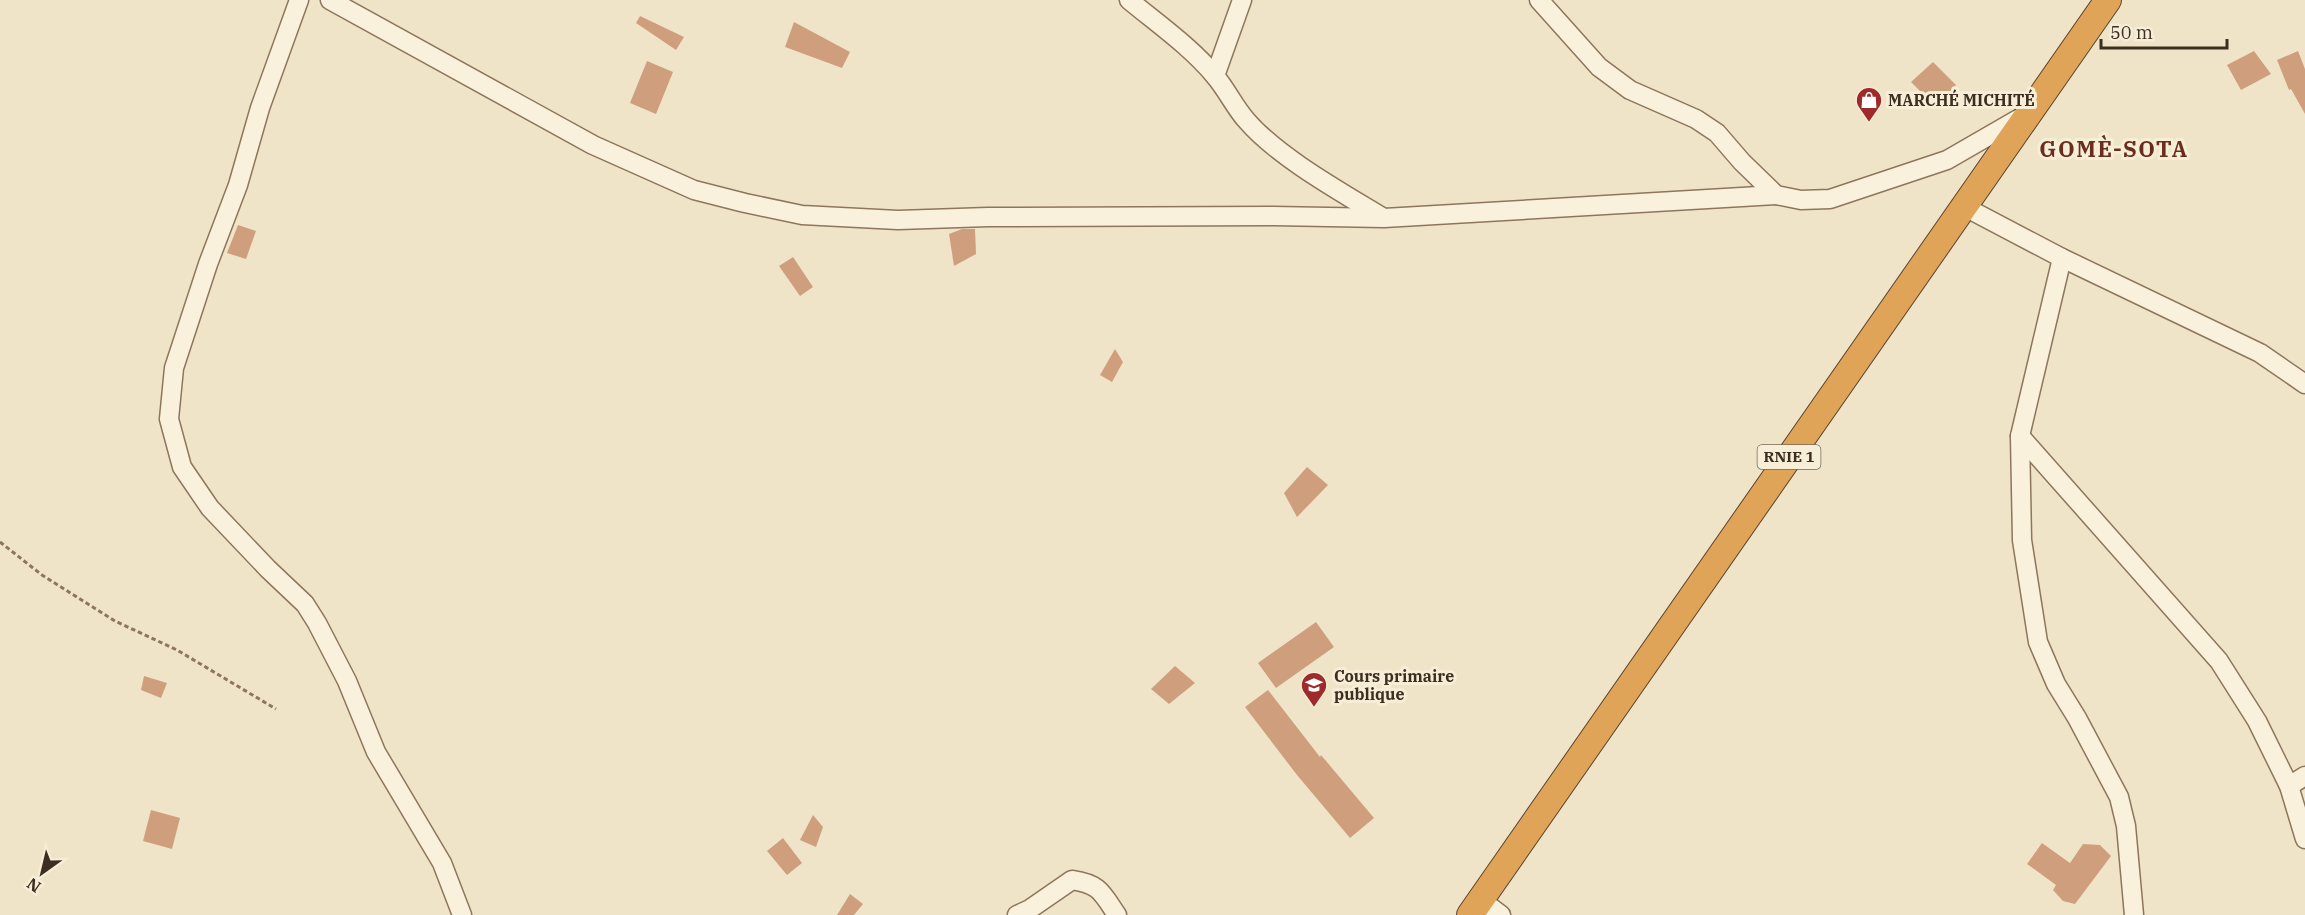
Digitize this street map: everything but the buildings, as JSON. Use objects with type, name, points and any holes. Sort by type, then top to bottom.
[{"type":"highway","name":"RNIE 1","points":[[1476,907],[2108,0]]},
{"type":"street","points":[[299,0],[260,108],[238,185],[208,264],[174,369],[169,419],[182,467],[210,508],[305,604],[317,623],[347,681],[376,752],[442,863],[462,915]]},
{"type":"street","points":[[330,0],[593,145],[694,190],[802,215],[898,220],[988,217],[1384,218],[1776,195],[1801,200],[1830,199],[1947,160],[2031,111]]},
{"type":"street","points":[[1129,0],[1181,43],[1215,76],[1247,122],[1279,150],[1384,218]]},
{"type":"street","points":[[1215,76],[1242,0]]},
{"type":"street","points":[[1539,0],[1599,68],[1630,90],[1696,119],[1717,133],[1776,195]]},
{"type":"street","points":[[1963,206],[2062,258],[2260,352],[2305,384]]},
{"type":"street","points":[[2062,258],[2020,436],[2022,540],[2038,642],[2056,684],[2119,797],[2126,826],[2134,915]]},
{"type":"street","points":[[2020,436],[2219,662],[2257,721],[2289,786],[2305,839]]},
{"type":"street","points":[[2289,786],[2305,776]]},
{"type":"street","points":[[1017,915],[1030,909],[1072,880],[1086,882],[1097,887],[1117,915]]},
{"type":"street","points":[[1476,907],[1501,915]]},
{"type":"path","points":[[0,542],[42,575],[115,621],[177,651],[276,709]]},
{"type":"place","name":"MARCHÉ MICHITÉ","points":[[1869,123]]},
{"type":"place","name":"Cours primaire publique","points":[[1314,708]]},
{"type":"district","name":"GOMÈ-SOTA","points":[[2114,149]]}]
